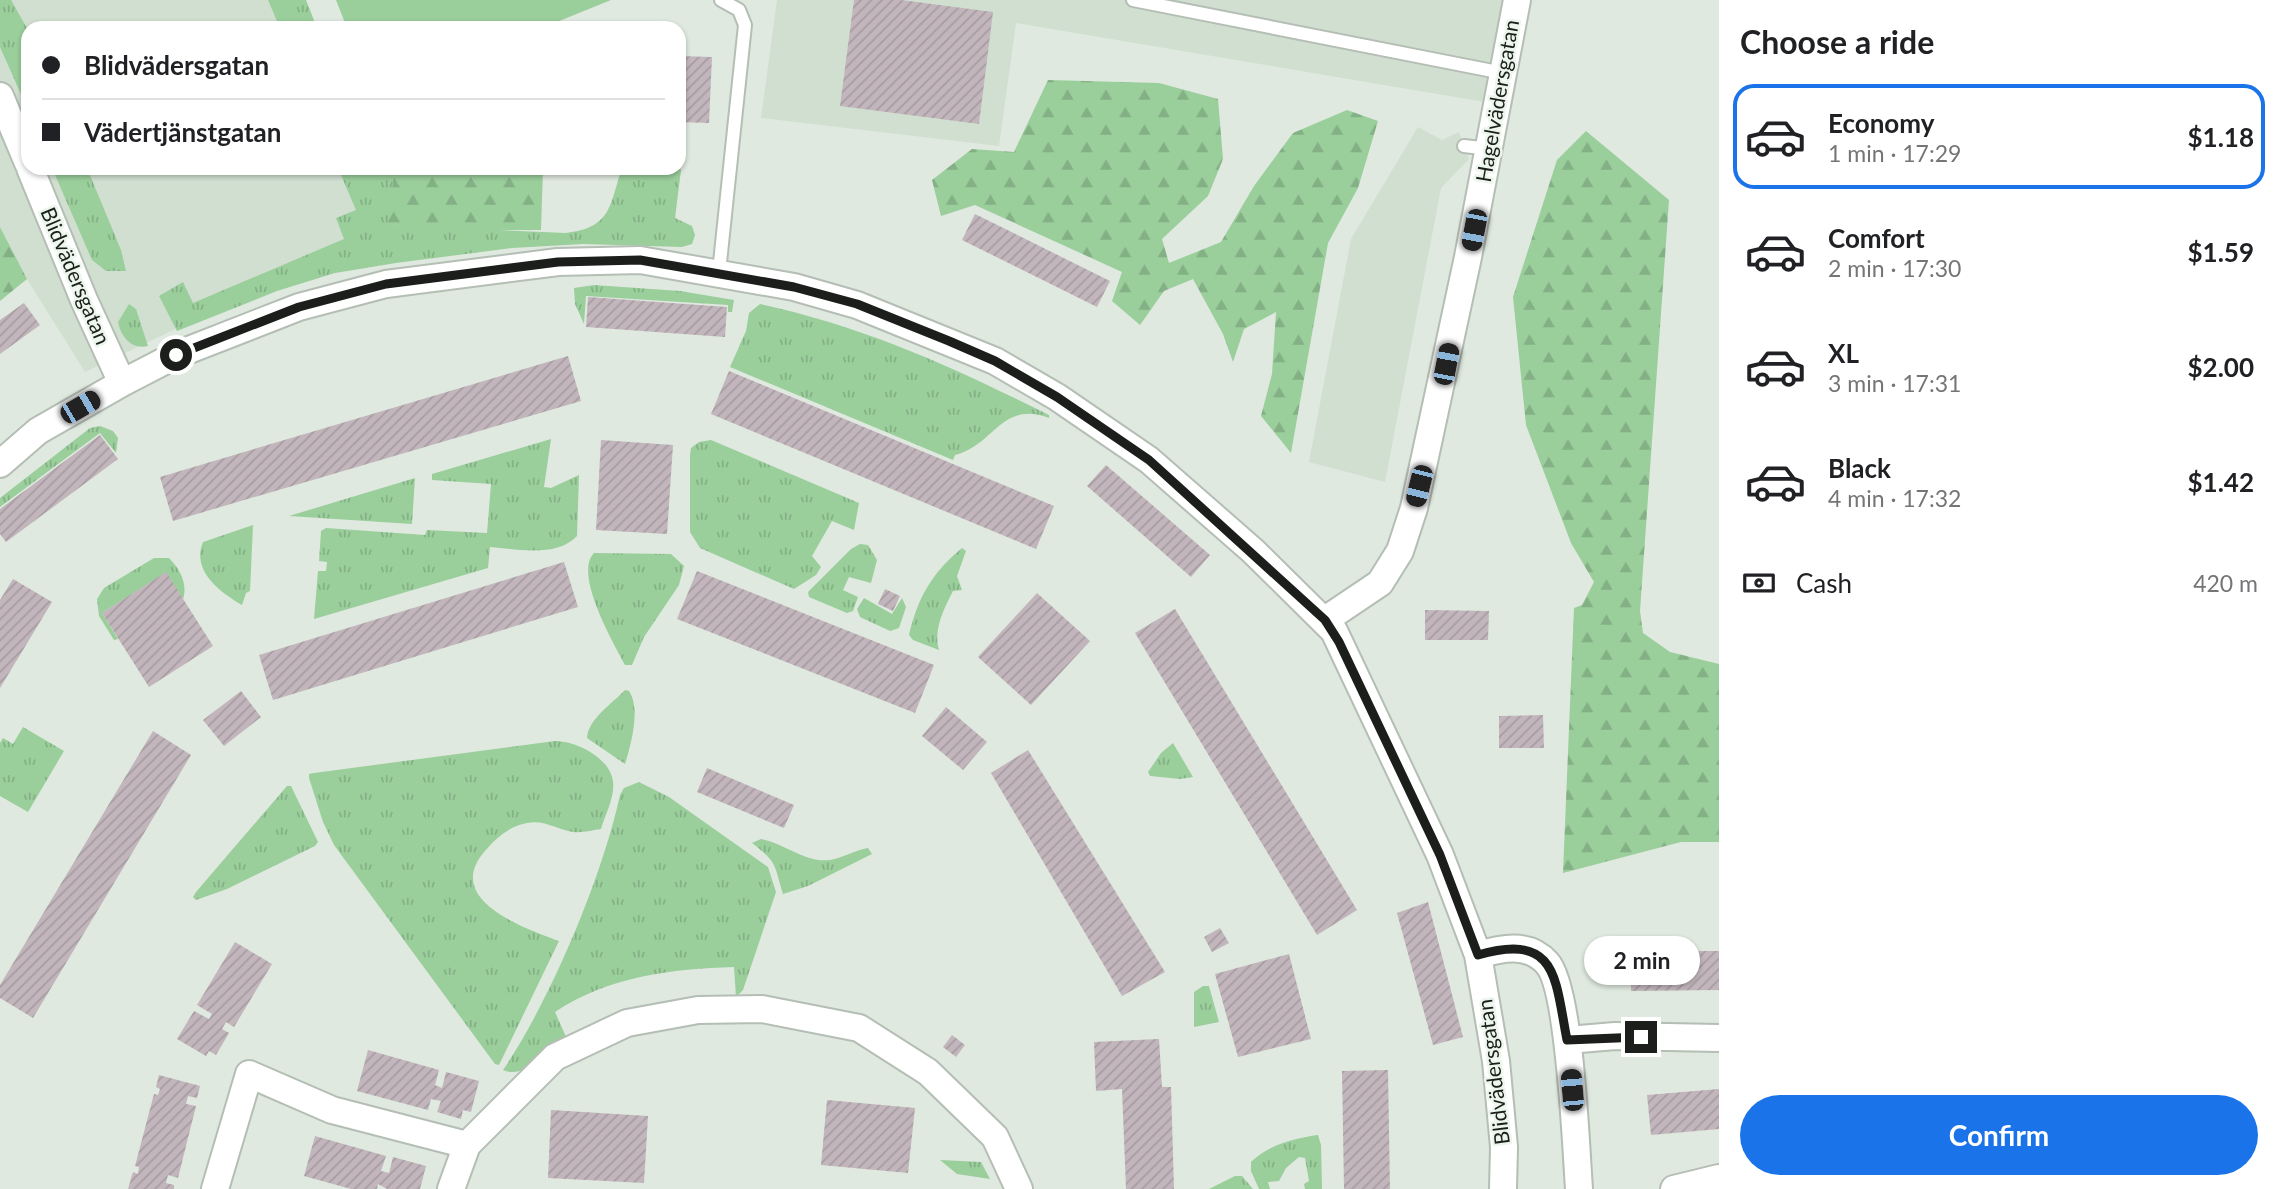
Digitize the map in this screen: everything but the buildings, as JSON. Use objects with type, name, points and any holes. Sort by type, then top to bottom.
[{"type":"street","name":"Hagelvädersgatan","points":[[1325,620],[1380,583],[1400,551],[1429,444],[1477,148],[1503,74],[1517,0]]},
{"type":"street","name":"Blidvädersgatan","points":[[0,96],[21,147]]},
{"type":"street","name":"Blidvädersgatan","points":[[33,175],[122,383]]},
{"type":"street","name":"Blidvädersgatan","points":[[0,464],[38,431],[122,383],[176,355],[299,307],[386,284],[558,262],[640,260],[719,272],[857,304],[995,361],[1042,388],[1149,460],[1325,620],[1339,642],[1440,855],[1478,955],[1496,1061],[1504,1147],[1503,1189]]},
{"type":"street","points":[[1478,955],[1503,948],[1517,948],[1547,962],[1554,974],[1567,1040],[1579,1189]]},
{"type":"street","points":[[451,1189],[467,1145],[555,1057],[627,1023],[698,1010],[762,1009],[859,1028],[928,1072],[995,1137],[1019,1189]]},
{"type":"street","points":[[1567,1040],[1615,1036],[1719,1038]]},
{"type":"street","points":[[215,1189],[249,1074],[332,1110],[467,1145]]},
{"type":"street","points":[[1674,1189],[1719,1178]]},
{"type":"lane","points":[[719,272],[745,25],[738,10],[721,0]]},
{"type":"lane","points":[[1132,0],[1503,74]]},
{"type":"shaded area","points":[[0,0],[276,0],[285,21],[21,21],[21,175],[348,175],[369,237],[85,372],[27,279],[0,227]]},
{"type":"shaded area","points":[[777,0],[1521,0],[1485,102],[1016,23],[999,146],[761,118]]},
{"type":"shaded area","points":[[1418,127],[1442,140],[1459,132],[1469,159],[1441,188],[1385,482],[1309,462],[1351,239]]},
{"type":"green space","points":[[0,0],[11,0],[23,21],[21,94],[0,47]]},
{"type":"green space","points":[[268,0],[306,0],[314,21],[277,21]]},
{"type":"green space","points":[[336,0],[611,0],[559,21],[344,21]]},
{"type":"green space","points":[[1048,80],[1159,83],[1218,99],[1223,159],[1208,196],[1162,239],[1169,263],[1221,242],[1254,186],[1293,133],[1347,110],[1378,121],[1358,188],[1328,243],[1291,453],[1261,416],[1272,374],[1276,312],[1244,329],[1233,362],[1223,334],[1193,279],[1164,291],[1140,325],[1112,301],[1122,272],[975,205],[941,216],[932,180],[972,149],[1014,152]]},
{"type":"green space","points":[[1586,131],[1669,200],[1640,611],[1643,633],[1670,652],[1719,664],[1719,842],[1681,842],[1563,873],[1574,608],[1582,605],[1594,582],[1571,543],[1526,425],[1513,297],[1557,160]]},
{"type":"green space","points":[[55,175],[90,175],[121,250],[126,271],[106,271],[92,260]]},
{"type":"green space","points":[[341,175],[394,175],[388,225],[565,233],[592,226],[600,220],[611,204],[620,175],[680,175],[675,218],[692,226],[695,235],[692,244],[682,247],[583,244],[512,248],[335,273],[277,291],[177,331],[159,296],[183,282],[193,303],[344,239],[336,218],[356,210]]},
{"type":"green space","points":[[394,175],[543,175],[541,230],[451,230],[387,225]]},
{"type":"green space","points":[[0,227],[27,279],[0,301]]},
{"type":"green space","points":[[594,285],[680,291],[734,300],[732,312],[728,312],[728,305],[586,296],[584,324],[575,304],[574,288]]},
{"type":"green space","points":[[129,304],[136,309],[148,346],[132,344],[122,333],[118,322]]},
{"type":"green space","points":[[760,304],[836,324],[908,350],[1013,397],[1049,415],[1049,418],[1033,414],[1008,419],[979,443],[955,455],[953,460],[730,367],[746,331],[749,313]]},
{"type":"green space","points":[[100,426],[113,431],[118,438],[116,453],[100,433],[0,507],[0,498],[90,428]]},
{"type":"green space","points":[[551,439],[544,487],[551,488],[579,475],[577,536],[568,543],[548,550],[490,547],[488,568],[314,619],[318,571],[326,571],[327,562],[319,561],[321,531],[326,528],[425,535],[427,530],[487,533],[491,484],[432,480],[432,474]]},
{"type":"green space","points":[[711,440],[859,503],[854,530],[832,521],[812,556],[821,567],[816,575],[794,589],[700,548],[690,532],[690,455],[691,448],[699,442]]},
{"type":"green space","points":[[415,478],[412,524],[289,516]]},
{"type":"green space","points":[[253,525],[250,591],[246,593],[242,605],[210,580],[204,571],[200,552],[203,542]]},
{"type":"green space","points":[[860,544],[868,545],[877,560],[871,583],[849,577],[843,590],[858,597],[853,611],[847,613],[809,597],[808,592],[851,549]]},
{"type":"green space","points":[[962,548],[966,551],[957,576],[962,590],[953,591],[943,612],[937,634],[939,650],[913,640],[909,635],[922,597],[934,576]]},
{"type":"green space","points":[[594,553],[671,554],[684,566],[679,585],[644,637],[632,665],[625,665],[605,626],[592,592],[588,576],[589,563]]},
{"type":"green space","points":[[154,558],[169,558],[177,567],[184,582],[183,599],[165,573],[102,613],[118,639],[114,640],[99,616],[97,599],[104,588]]},
{"type":"green space","points":[[864,598],[892,614],[902,598],[906,607],[899,628],[890,631],[860,617],[857,609]]},
{"type":"green space","points":[[625,690],[629,691],[633,698],[635,717],[625,764],[587,738],[596,718]]},
{"type":"green space","points":[[23,727],[64,751],[28,812],[0,796],[0,743],[3,738],[13,744]]},
{"type":"green space","points":[[555,741],[573,744],[599,758],[611,773],[613,794],[601,829],[577,832],[539,822],[520,825],[508,830],[493,842],[474,869],[474,885],[481,899],[510,920],[559,941],[499,1065],[495,1064],[334,845],[323,822],[309,774]]},
{"type":"green space","points":[[1173,743],[1193,777],[1180,779],[1150,776],[1148,772],[1161,753]]},
{"type":"green space","points":[[639,782],[669,797],[768,867],[776,892],[743,990],[736,997],[734,967],[664,973],[619,982],[555,1012],[567,1039],[545,1057],[519,1071],[503,1070],[539,1010],[572,938],[601,863],[620,795],[624,788]]},
{"type":"green space","points":[[287,786],[291,786],[318,842],[315,846],[227,889],[196,900],[193,897],[196,892]]},
{"type":"green space","points":[[761,839],[812,859],[830,860],[868,848],[872,854],[808,886],[783,894],[774,865],[767,855],[752,843]]},
{"type":"green space","points":[[1203,986],[1209,986],[1219,1022],[1194,1027],[1194,992]]},
{"type":"green space","points":[[1318,1135],[1321,1145],[1322,1189],[1305,1189],[1304,1184],[1309,1181],[1305,1158],[1299,1157],[1286,1168],[1279,1181],[1268,1182],[1270,1189],[1259,1189],[1251,1171],[1251,1162],[1282,1143]]},
{"type":"green space","points":[[940,1160],[981,1162],[990,1179],[957,1174]]},
{"type":"green space","points":[[1235,1176],[1242,1176],[1253,1189],[1209,1189]]},
{"type":"route","points":[[176,355],[299,307],[386,284],[558,262],[640,260],[745,277],[857,304],[995,361],[1057,397],[1149,460],[1253,551],[1334,631],[1440,855],[1478,955],[1503,948],[1517,948],[1531,952],[1547,962],[1554,974],[1567,1040],[1641,1037]]}]
